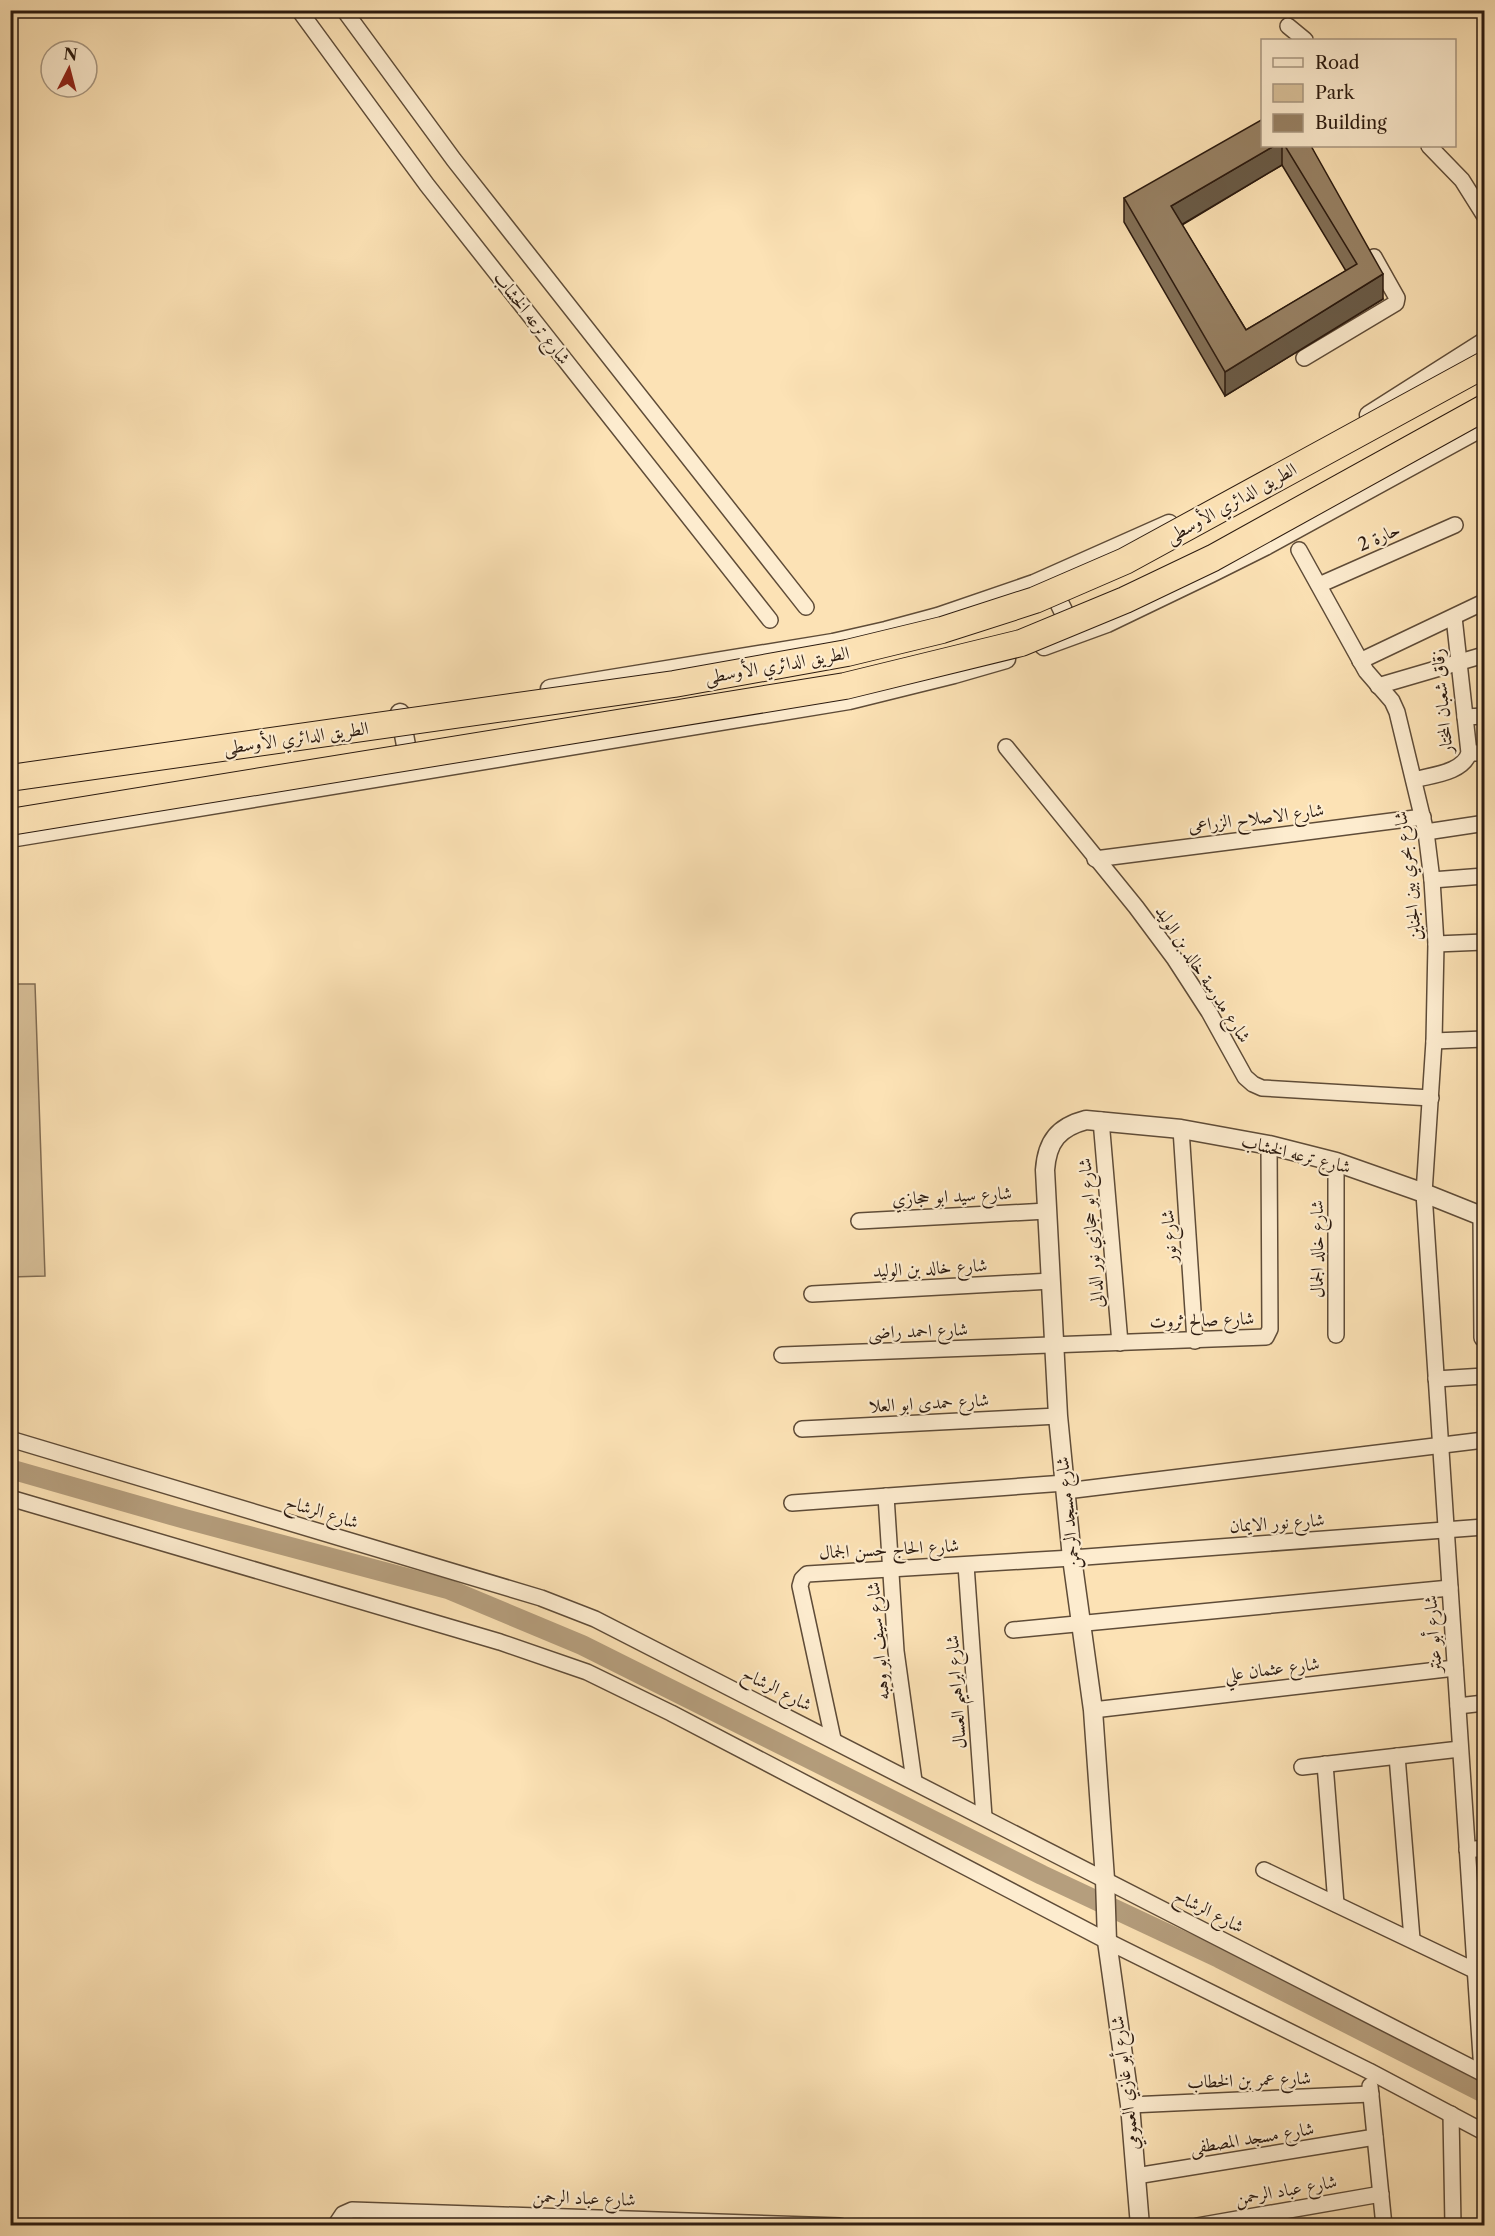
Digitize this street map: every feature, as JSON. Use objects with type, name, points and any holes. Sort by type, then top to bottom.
[{"type":"highway","name":"الطريق الدائري الأوسطى","points":[[10,778],[674,684],[847,653],[942,630],[1035,600],[1125,561],[1485,365]]},
{"type":"highway","name":"الطريق الدائري الأوسطى","points":[[10,822],[845,686],[1021,643],[1125,600],[1213,558],[1485,408]]},
{"type":"street","name":"شارع ترعه الخشاب","points":[[299,10],[427,185],[770,620]]},
{"type":"street","name":"شارع ترعه الخشاب","points":[[344,10],[454,160],[806,606]]},
{"type":"street","points":[[1288,26],[1304,39]]},
{"type":"street","points":[[1430,147],[1462,180],[1485,214]]},
{"type":"street","points":[[1304,358],[1396,303],[1397,298],[1367,246]]},
{"type":"street","points":[[10,768],[261,736],[833,643],[938,617],[1046,578],[1162,528],[1330,440],[1485,342]]},
{"type":"street","points":[[10,838],[849,700],[954,674],[1107,623],[1265,546],[1485,426]]},
{"type":"street","name":"حارة 2","points":[[1319,585],[1455,525]]},
{"type":"street","name":"شارع بحري بين الجناين","points":[[1299,550],[1360,661],[1392,701],[1397,712],[1424,824],[1432,880],[1436,944],[1434,1041],[1424,1192]]},
{"type":"street","points":[[1046,578],[1075,635]]},
{"type":"street","points":[[1360,661],[1485,602]]},
{"type":"street","name":"زقاق شعبان المختار","points":[[1414,780],[1457,768],[1477,753],[1465,717],[1454,617]]},
{"type":"street","points":[[1378,686],[1485,654]]},
{"type":"street","points":[[400,713],[411,772]]},
{"type":"street","points":[[1465,717],[1485,716]]},
{"type":"street","name":"شارع مدرسة خالد بن الوليد","points":[[1006,747],[1136,907],[1174,958],[1209,1012],[1245,1077],[1252,1084],[1262,1088],[1431,1098]]},
{"type":"street","name":"شارع الاصلاح الزراعى","points":[[1095,859],[1424,824],[1479,824],[1485,826]]},
{"type":"street","points":[[1432,880],[1485,876]]},
{"type":"street","points":[[1436,944],[1485,942]]},
{"type":"street","points":[[1434,1041],[1485,1039]]},
{"type":"street","name":"شارع مسجد الرحمن","points":[[1101,1120],[1086,1120],[1072,1124],[1060,1132],[1051,1143],[1045,1163],[1058,1416],[1072,1558],[1093,1710],[1107,1941]]},
{"type":"street","name":"شارع ترعه الخشاب","points":[[1101,1120],[1181,1129],[1269,1144],[1336,1162],[1424,1192],[1483,1216]]},
{"type":"street","name":"شارع ابو حجازي نور الدالى","points":[[1101,1120],[1120,1343]]},
{"type":"street","name":"شارع نور","points":[[1181,1129],[1195,1341]]},
{"type":"street","name":"شارع صالح ثروت","points":[[1054,1346],[1262,1338],[1269,1332],[1269,1144]]},
{"type":"street","name":"شارع خالد الجمال","points":[[1336,1162],[1336,1335]]},
{"type":"street","name":"شارع أبو عنتر","points":[[1424,1192],[1467,1850],[1480,1975],[1483,2073]]},
{"type":"street","name":"شارع سيد ابو حجازي","points":[[859,1221],[1047,1211]]},
{"type":"street","points":[[1482,1338],[1483,1216]]},
{"type":"street","name":"شارع خالد بن الوليد","points":[[812,1294],[1051,1281]]},
{"type":"street","name":"شارع احمد راضى","points":[[782,1355],[1054,1346]]},
{"type":"street","points":[[1436,1379],[1485,1376]]},
{"type":"street","name":"شارع حمدى ابو العلا","points":[[802,1429],[1058,1416]]},
{"type":"street","name":"شارع الرشاح","points":[[10,1439],[541,1598],[606,1624],[1483,2073]]},
{"type":"street","points":[[792,1503],[1065,1487],[1485,1440]]},
{"type":"street","name":"شارع سيف ابو وهبه","points":[[886,1496],[896,1651],[914,1781]]},
{"type":"street","points":[[10,1498],[489,1639],[587,1672],[671,1713],[1107,1941],[1369,2071],[1485,2132]]},
{"type":"street","name":"شارع نور الايمان","points":[[1072,1558],[1485,1527]]},
{"type":"street","name":"شارع الحاج حسن الجمال","points":[[833,1739],[800,1582],[804,1576],[810,1573],[1072,1558]]},
{"type":"street","name":"شارع ابراهيم العسال","points":[[966,1564],[984,1817]]},
{"type":"street","points":[[1013,1630],[1450,1588]]},
{"type":"street","name":"شارع عثمان علي","points":[[1093,1710],[1455,1668]]},
{"type":"street","points":[[1458,1706],[1485,1703]]},
{"type":"street","points":[[1302,1767],[1460,1749]]},
{"type":"street","points":[[1396,1756],[1412,1939]]},
{"type":"street","points":[[1325,1764],[1336,1904]]},
{"type":"street","points":[[1467,1850],[1485,1848]]},
{"type":"street","points":[[1264,1870],[1412,1939],[1480,1975]]},
{"type":"street","name":"شارع أبو غازي العمومي","points":[[1107,1941],[1130,2105],[1140,2226]]},
{"type":"street","points":[[1369,2071],[1384,2226]]},
{"type":"street","name":"شارع عمر بن الخطاب","points":[[1130,2105],[1371,2094]]},
{"type":"street","points":[[1451,2114],[1453,2226]]},
{"type":"street","name":"شارع مسجد المصطفى","points":[[1136,2176],[1375,2137]]},
{"type":"street","name":"شارع عباد الرحمن","points":[[1197,2226],[1381,2194]]},
{"type":"street","name":"شارع عباد الرحمن","points":[[335,2226],[343,2214],[352,2210],[724,2224],[840,2226]]},
{"type":"green space","points":[[11,984],[35,984],[45,1276],[11,1277]]},
{"type":"building","points":[[1261,120],[1261,147],[1272,147],[1171,206],[1246,330],[1357,264],[1286,147],[1312,147],[1383,274],[1225,372],[1124,198]]},
{"type":"waterway","points":[[10,1469],[185,1519],[448,1589],[582,1645],[1042,1875],[1219,1958],[1484,2093]]}]
